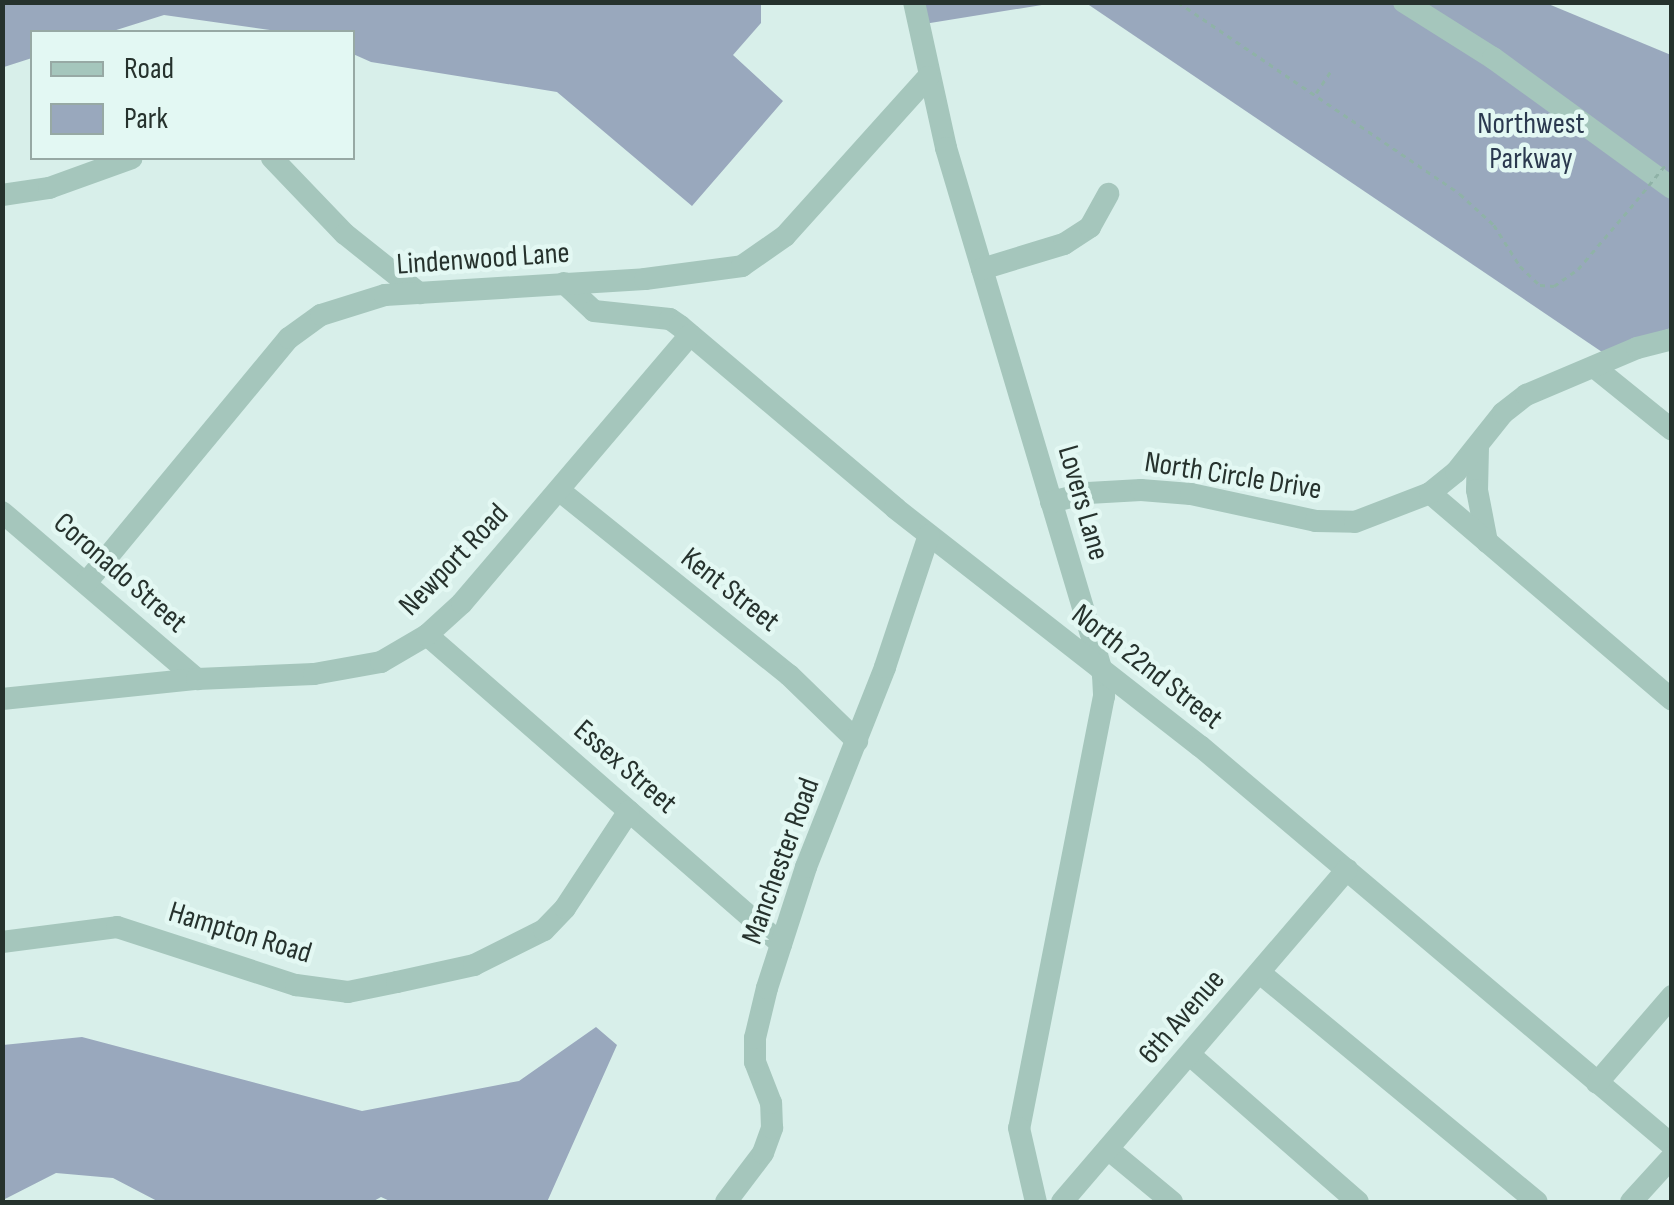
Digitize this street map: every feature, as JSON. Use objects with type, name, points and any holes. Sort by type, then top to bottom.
[{"type":"street","name":"Lovers Lane","points":[[914,2],[928,77],[1099,663],[1104,696],[1019,1128],[1036,1202]]},
{"type":"street","points":[[1404,2],[1493,58],[1672,188]]},
{"type":"street","name":"Lindenwood Lane","points":[[86,582],[290,338],[321,315],[354,302],[419,293],[716,272],[757,260],[785,236],[928,77]]},
{"type":"street","points":[[2,195],[49,188],[126,160]]},
{"type":"street","points":[[274,160],[345,234],[419,293]]},
{"type":"street","points":[[982,269],[1064,244],[1090,227],[1108,194]]},
{"type":"street","name":"North 22nd Street","points":[[564,283],[594,311],[670,319],[930,535],[1099,663],[1672,1145]]},
{"type":"street","name":"Newport Road","points":[[2,699],[358,669],[381,662],[427,636],[560,491],[690,335]]},
{"type":"street","name":"North Circle Drive","points":[[1051,502],[1088,493],[1140,490],[1191,494],[1316,522],[1354,522],[1430,493],[1478,447],[1503,413],[1526,395],[1672,339]]},
{"type":"street","points":[[1594,366],[1672,430]]},
{"type":"street","points":[[1478,447],[1477,490],[1487,542]]},
{"type":"street","name":"Kent Street","points":[[560,491],[789,675],[857,742]]},
{"type":"street","points":[[1430,493],[1672,700]]},
{"type":"street","name":"Coronado Street","points":[[2,512],[197,680]]},
{"type":"street","name":"Manchester Road","points":[[726,1202],[763,1153],[772,1128],[772,1103],[755,1062],[755,1038],[781,944],[930,535]]},
{"type":"street","name":"Essex Street","points":[[427,636],[781,944]]},
{"type":"street","name":"Hampton Road","points":[[2,942],[86,928],[117,928],[270,980],[348,992],[398,982],[474,965],[544,930],[564,908],[629,810]]},
{"type":"street","name":"6th Avenue","points":[[1062,1202],[1347,870]]},
{"type":"street","points":[[1260,973],[1537,1202]]},
{"type":"street","points":[[1597,1083],[1672,996]]},
{"type":"street","points":[[1190,1055],[1358,1202]]},
{"type":"street","points":[[1108,1149],[1172,1202]]},
{"type":"street","points":[[1631,1202],[1672,1158]]},
{"type":"path","points":[[1178,2],[1460,194],[1494,225],[1520,266],[1540,285],[1554,286],[1578,269],[1666,164]]},
{"type":"path","points":[[1315,94],[1332,69]]},
{"type":"green space","points":[[919,2],[1054,3],[924,24]]},
{"type":"green space","points":[[2,3],[761,3],[761,23],[733,55],[783,101],[692,206],[557,92],[371,62],[355,55],[355,30],[270,30],[164,15],[116,30],[30,30],[30,59],[4,67]]},
{"type":"green space","name":"Northwest Parkway","points":[[1086,3],[1546,3],[1671,55],[1671,328],[1602,352]]},
{"type":"green space","points":[[596,1027],[617,1045],[547,1202],[392,1202],[381,1197],[372,1202],[159,1202],[113,1178],[56,1173],[3,1200],[3,1045],[82,1037],[362,1111],[519,1081]]}]
